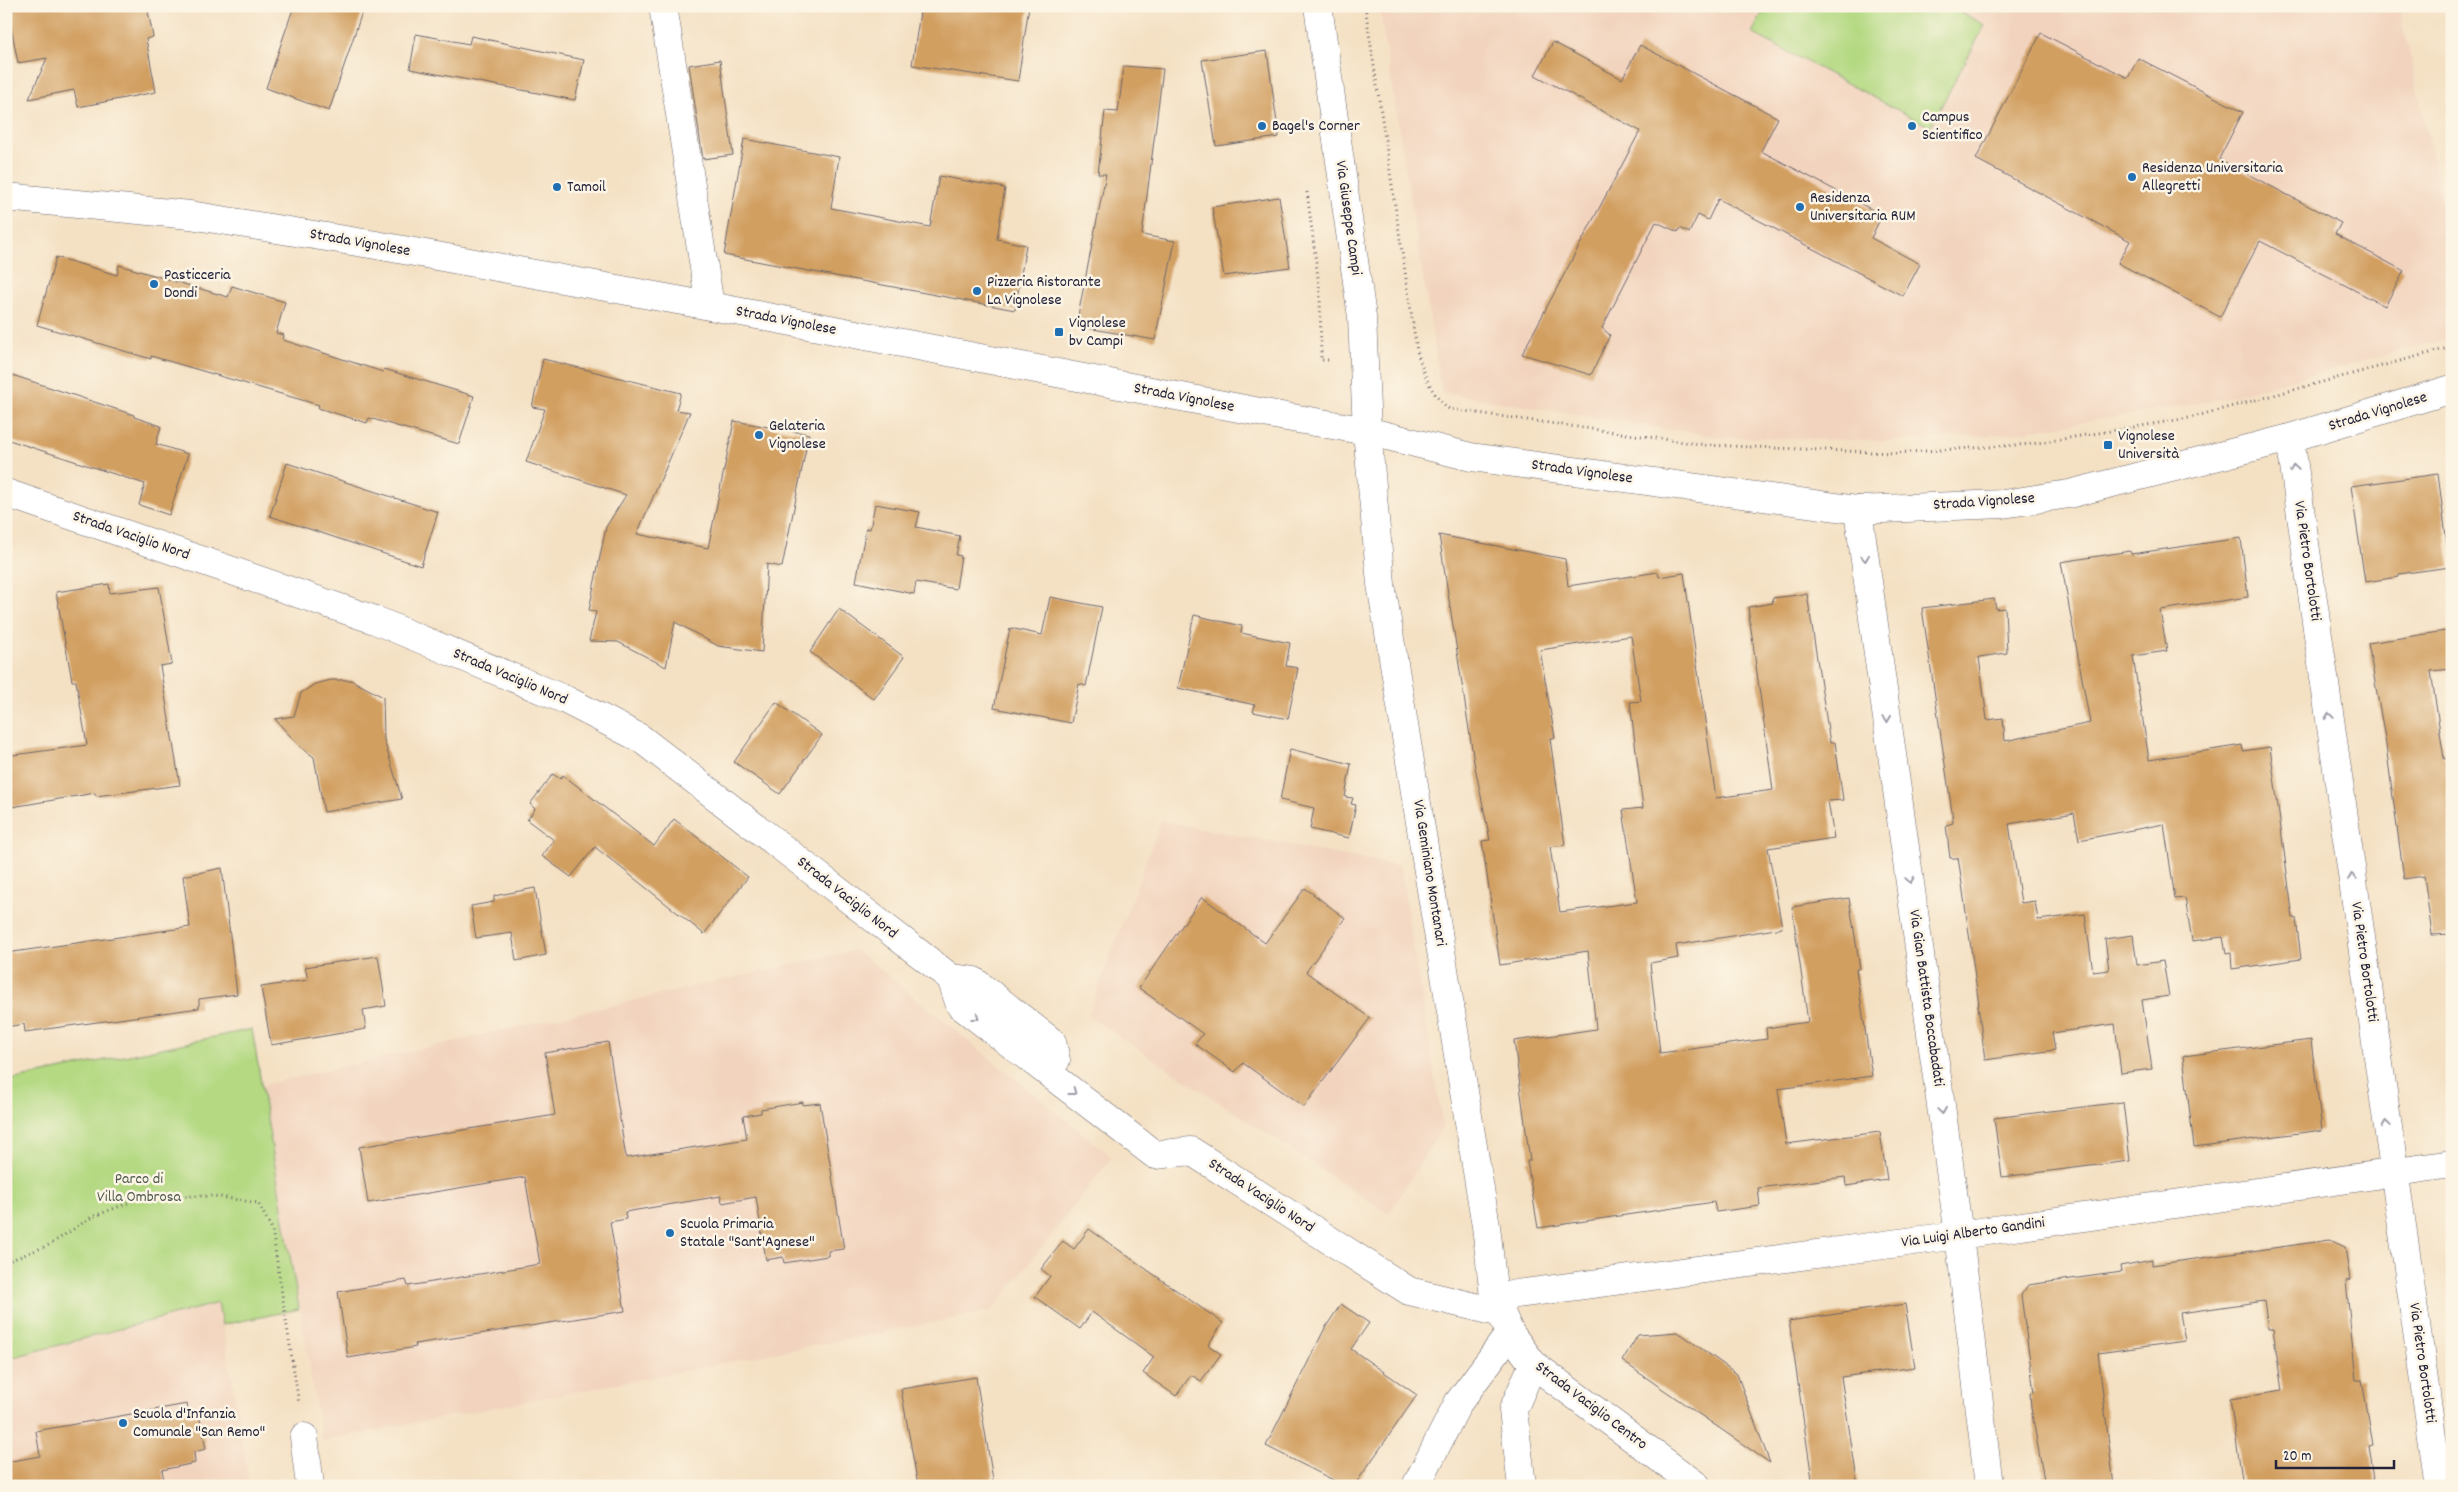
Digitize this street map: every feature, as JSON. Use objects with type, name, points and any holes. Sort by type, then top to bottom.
[{"type":"street","points":[[663,6],[710,306]]},
{"type":"street","name":"Via Giuseppe Campi","points":[[1318,6],[1362,317],[1367,431]]},
{"type":"street","name":"Strada Vignolese","points":[[6,197],[190,215],[376,245],[710,306],[1274,416],[1367,431],[1471,457],[1858,510],[2003,504],[2069,494],[2290,438],[2452,389]]},
{"type":"street","name":"Via Geminiano Montanari","points":[[1367,431],[1381,584],[1502,1314]]},
{"type":"street","name":"Via Pietro Bortolotti","points":[[2290,438],[2439,1486]]},
{"type":"street","name":"Strada Vaciglio Nord","points":[[6,493],[376,620],[566,700],[640,738],[951,978],[960,1005],[1155,1155],[1191,1151],[1410,1291],[1502,1314]]},
{"type":"street","name":"Via Gian Battista Boccabadati","points":[[1858,510],[1959,1235],[1989,1486]]},
{"type":"street","name":"Via Luigi Alberto Gandini","points":[[1502,1314],[1959,1235],[2452,1164]]},
{"type":"street","points":[[1416,1486],[1502,1314]]},
{"type":"street","name":"Strada Vaciglio Centro","points":[[1502,1314],[1532,1364],[1697,1486]]},
{"type":"street","points":[[1522,1486],[1512,1410],[1532,1364]]},
{"type":"street","points":[[304,1437],[310,1486]]},
{"type":"path","points":[[1365,6],[1417,350],[1424,374],[1438,400],[1449,408],[1706,445],[1894,453],[2032,444],[2188,418],[2452,347]]},
{"type":"path","points":[[1306,184],[1320,293],[1321,360],[1334,360]]},
{"type":"path","points":[[6,1262],[49,1245],[92,1217],[146,1196],[214,1196],[258,1203],[272,1229],[304,1437]]},
{"type":"shaded area","name":"Campus Scientifico","points":[[1379,6],[2399,6],[2452,246],[2452,337],[2213,401],[2010,434],[1882,441],[1718,437],[1442,393]]},
{"type":"shaded area","points":[[1161,821],[1400,866],[1443,1126],[1389,1214],[1088,1016]]},
{"type":"shaded area","name":"Scuola Primaria Statale \"Sant'Agnese\"","points":[[856,950],[1112,1157],[992,1311],[322,1441],[262,1085]]},
{"type":"shaded area","name":"Scuola d'Infanzia Comunale \"San Remo\"","points":[[219,1302],[250,1486],[6,1486],[6,1359]]},
{"type":"green space","points":[[1766,6],[1949,6],[1985,25],[1930,127],[1752,33]]},
{"type":"green space","name":"Parco di Villa Ombrosa","points":[[252,1029],[299,1309],[222,1325],[218,1303],[6,1359],[6,1081]]},
{"type":"building","points":[[7,6],[147,6],[153,37],[146,39],[156,92],[78,107],[74,90],[29,99],[47,58],[18,63]]},
{"type":"building","points":[[294,6],[364,6],[329,111],[266,88]]},
{"type":"building","points":[[921,6],[1029,6],[1018,81],[912,65]]},
{"type":"building","name":"Residenza Universitaria Allegretti","points":[[2041,33],[2128,78],[2138,58],[2243,112],[2219,159],[2341,223],[2335,234],[2404,271],[2385,306],[2260,241],[2220,317],[2118,263],[2130,241],[1976,159]]},
{"type":"building","points":[[416,34],[469,44],[471,36],[584,60],[575,100],[410,69]]},
{"type":"building","name":"Residenza Universitaria RUM","points":[[1553,42],[1622,79],[1640,45],[1778,118],[1761,151],[1882,215],[1871,238],[1920,264],[1903,296],[1718,199],[1708,220],[1698,215],[1689,233],[1680,228],[1678,232],[1656,222],[1602,328],[1610,335],[1591,375],[1522,354],[1640,131],[1535,75]]},
{"type":"building","points":[[1267,51],[1279,137],[1216,146],[1202,60]]},
{"type":"building","points":[[720,60],[733,155],[703,159],[689,65]]},
{"type":"building","points":[[1124,66],[1163,69],[1142,235],[1175,241],[1155,340],[1076,326],[1106,174],[1098,174],[1105,111],[1118,112]]},
{"type":"building","points":[[744,139],[839,157],[831,208],[930,227],[939,176],[1005,188],[997,239],[1026,245],[1015,310],[724,255]]},
{"type":"building","points":[[1279,197],[1290,267],[1224,276],[1212,207]]},
{"type":"building","points":[[56,257],[117,275],[119,265],[228,297],[232,286],[285,302],[276,333],[284,335],[283,340],[383,372],[384,369],[474,396],[459,444],[369,418],[367,423],[318,408],[319,405],[151,356],[151,359],[37,325]]},
{"type":"building","points":[[543,359],[681,393],[676,410],[690,412],[637,534],[708,548],[734,421],[809,434],[782,567],[767,564],[762,652],[718,646],[675,622],[666,667],[618,642],[589,641],[596,612],[589,610],[606,527],[626,495],[526,462],[545,409],[532,407]]},
{"type":"building","points":[[6,373],[134,415],[134,417],[161,426],[156,444],[188,454],[169,515],[139,505],[145,484],[6,439]]},
{"type":"building","points":[[287,463],[438,512],[421,566],[270,516]]},
{"type":"building","points":[[2438,474],[2450,567],[2399,574],[2399,577],[2365,582],[2351,486]]},
{"type":"building","points":[[875,504],[920,512],[916,527],[960,536],[956,555],[961,556],[956,589],[916,582],[914,594],[856,582],[866,528],[870,529]]},
{"type":"building","points":[[1439,535],[1565,559],[1568,586],[1658,572],[1659,577],[1684,573],[1716,798],[1773,790],[1748,607],[1773,603],[1772,598],[1807,594],[1830,743],[1835,742],[1843,800],[1828,801],[1834,838],[1768,848],[1782,928],[1676,945],[1678,958],[1650,963],[1660,1053],[1767,1039],[1766,1028],[1808,1022],[1792,907],[1849,898],[1860,969],[1856,969],[1872,1076],[1778,1089],[1786,1144],[1880,1132],[1887,1180],[1846,1186],[1845,1177],[1758,1188],[1760,1206],[1716,1212],[1714,1202],[1538,1228],[1527,1161],[1530,1161],[1514,1041],[1596,1029],[1588,951],[1500,965],[1482,841],[1490,840],[1474,762]],"holes":[[[1631,636],[1641,701],[1630,702],[1643,808],[1623,810],[1637,902],[1560,912],[1550,847],[1565,845],[1550,738],[1555,738],[1540,650]]]},
{"type":"building","points":[[2241,538],[2248,597],[2160,610],[2167,651],[2133,656],[2149,760],[2242,745],[2243,751],[2270,747],[2293,918],[2296,918],[2301,959],[2232,969],[2231,953],[2226,954],[2223,937],[2192,941],[2185,898],[2175,899],[2164,824],[2079,840],[2074,813],[2009,824],[2021,903],[2035,901],[2038,920],[2085,914],[2093,972],[2109,970],[2105,939],[2133,935],[2137,965],[2163,961],[2169,996],[2142,1000],[2152,1069],[2121,1073],[2115,1024],[2052,1033],[2055,1050],[1985,1060],[1958,858],[1950,858],[1946,825],[1953,823],[1952,812],[1922,608],[1994,599],[1996,609],[2005,608],[2007,653],[1979,657],[1987,720],[2003,718],[2005,741],[2090,723],[2061,562],[2130,551],[2131,554]]},
{"type":"building","points":[[109,584],[110,593],[159,587],[172,664],[160,666],[180,785],[96,796],[95,793],[6,808],[6,756],[87,745],[76,681],[72,681],[56,592]]},
{"type":"building","points":[[1050,597],[1102,607],[1086,686],[1079,684],[1071,723],[994,708],[1010,628],[1042,635]]},
{"type":"building","points":[[839,609],[904,657],[874,699],[810,652]]},
{"type":"building","points":[[1194,615],[1242,626],[1241,633],[1290,643],[1286,666],[1298,668],[1288,719],[1253,712],[1255,705],[1178,688]]},
{"type":"building","points":[[2452,630],[2452,669],[2431,671],[2444,759],[2452,758],[2452,934],[2432,935],[2424,876],[2404,879],[2385,738],[2368,643]]},
{"type":"building","points":[[331,680],[351,680],[383,697],[384,740],[402,799],[324,812],[314,757],[299,746],[275,719],[294,716],[301,693],[315,684]]},
{"type":"building","points":[[776,702],[822,735],[780,794],[734,762]]},
{"type":"building","points":[[1290,749],[1351,764],[1345,797],[1353,798],[1351,804],[1356,805],[1349,838],[1310,829],[1314,808],[1280,800]]},
{"type":"building","points":[[553,774],[560,779],[563,775],[654,846],[674,819],[748,877],[704,934],[595,847],[571,877],[542,856],[554,840],[527,820],[535,809],[530,804]]},
{"type":"building","points":[[222,868],[237,994],[199,999],[199,1008],[25,1032],[24,1024],[6,1027],[6,953],[190,927],[183,876]]},
{"type":"building","points":[[535,888],[546,955],[516,961],[512,933],[476,938],[471,906],[494,902],[494,896]]},
{"type":"building","points":[[1305,888],[1345,918],[1306,972],[1370,1018],[1304,1107],[1243,1063],[1235,1072],[1195,1044],[1203,1034],[1139,988],[1202,897],[1265,943]]},
{"type":"building","points":[[378,956],[386,1006],[363,1010],[366,1029],[271,1045],[261,987],[308,980],[305,967]]},
{"type":"building","points":[[2311,1040],[2322,1130],[2194,1147],[2183,1056]]},
{"type":"building","points":[[608,1042],[626,1158],[747,1139],[743,1116],[761,1113],[761,1109],[803,1102],[803,1105],[820,1103],[844,1249],[828,1251],[828,1256],[784,1263],[783,1257],[766,1260],[756,1197],[722,1203],[721,1196],[625,1212],[626,1219],[610,1222],[625,1311],[415,1344],[416,1347],[348,1358],[338,1292],[406,1280],[408,1286],[540,1264],[525,1177],[368,1203],[359,1147],[555,1115],[545,1053]]},
{"type":"building","points":[[2123,1102],[2130,1161],[2002,1177],[1994,1118]]},
{"type":"building","points":[[1089,1229],[1223,1323],[1208,1345],[1221,1354],[1201,1381],[1191,1375],[1176,1396],[1143,1373],[1154,1357],[1092,1312],[1080,1329],[1035,1297],[1050,1276],[1041,1269],[1063,1241],[1074,1249]]},
{"type":"building","points":[[2330,1240],[2345,1247],[2350,1280],[2346,1281],[2356,1380],[2362,1380],[2373,1445],[2369,1446],[2375,1486],[2243,1486],[2230,1399],[2282,1391],[2273,1329],[2268,1329],[2264,1301],[2180,1313],[2185,1341],[2098,1353],[2114,1486],[2045,1486],[2031,1408],[2030,1393],[2034,1392],[2021,1295],[2028,1285],[2121,1272],[2120,1266],[2152,1260],[2152,1265]]},
{"type":"building","points":[[1341,1304],[1369,1323],[1351,1349],[1417,1395],[1354,1486],[1345,1486],[1266,1446],[1325,1328]]},
{"type":"building","points":[[1905,1304],[1915,1367],[1841,1377],[1858,1486],[1813,1486],[1789,1321]]},
{"type":"building","points":[[1678,1332],[1737,1374],[1770,1463],[1622,1361],[1638,1335]]},
{"type":"building","points":[[976,1377],[994,1486],[918,1486],[901,1389]]},
{"type":"building","points":[[187,1404],[189,1415],[199,1414],[206,1449],[194,1452],[195,1463],[162,1470],[165,1486],[6,1486],[6,1462],[40,1456],[36,1431]]},
{"type":"place","name":"Bagel's Corner","points":[[1262,126]]},
{"type":"place","name":"Campus Scientifico","points":[[1912,126]]},
{"type":"place","name":"Residenza Universitaria Allegretti","points":[[2132,177]]},
{"type":"place","name":"Tamoil","points":[[557,187]]},
{"type":"place","name":"Residenza Universitaria RUM","points":[[1800,207]]},
{"type":"place","name":"Pasticceria Dondi","points":[[154,284]]},
{"type":"place","name":"Pizzeria Ristorante La Vignolese","points":[[977,291]]},
{"type":"place","name":"Vignolese bv Campi","points":[[1059,332]]},
{"type":"place","name":"Gelateria Vignolese","points":[[759,435]]},
{"type":"place","name":"Vignolese Università","points":[[2108,445]]},
{"type":"place","name":"Scuola Primaria Statale \"Sant'Agnese\"","points":[[670,1233]]},
{"type":"place","name":"Scuola d'Infanzia Comunale \"San Remo\"","points":[[123,1423]]}]
